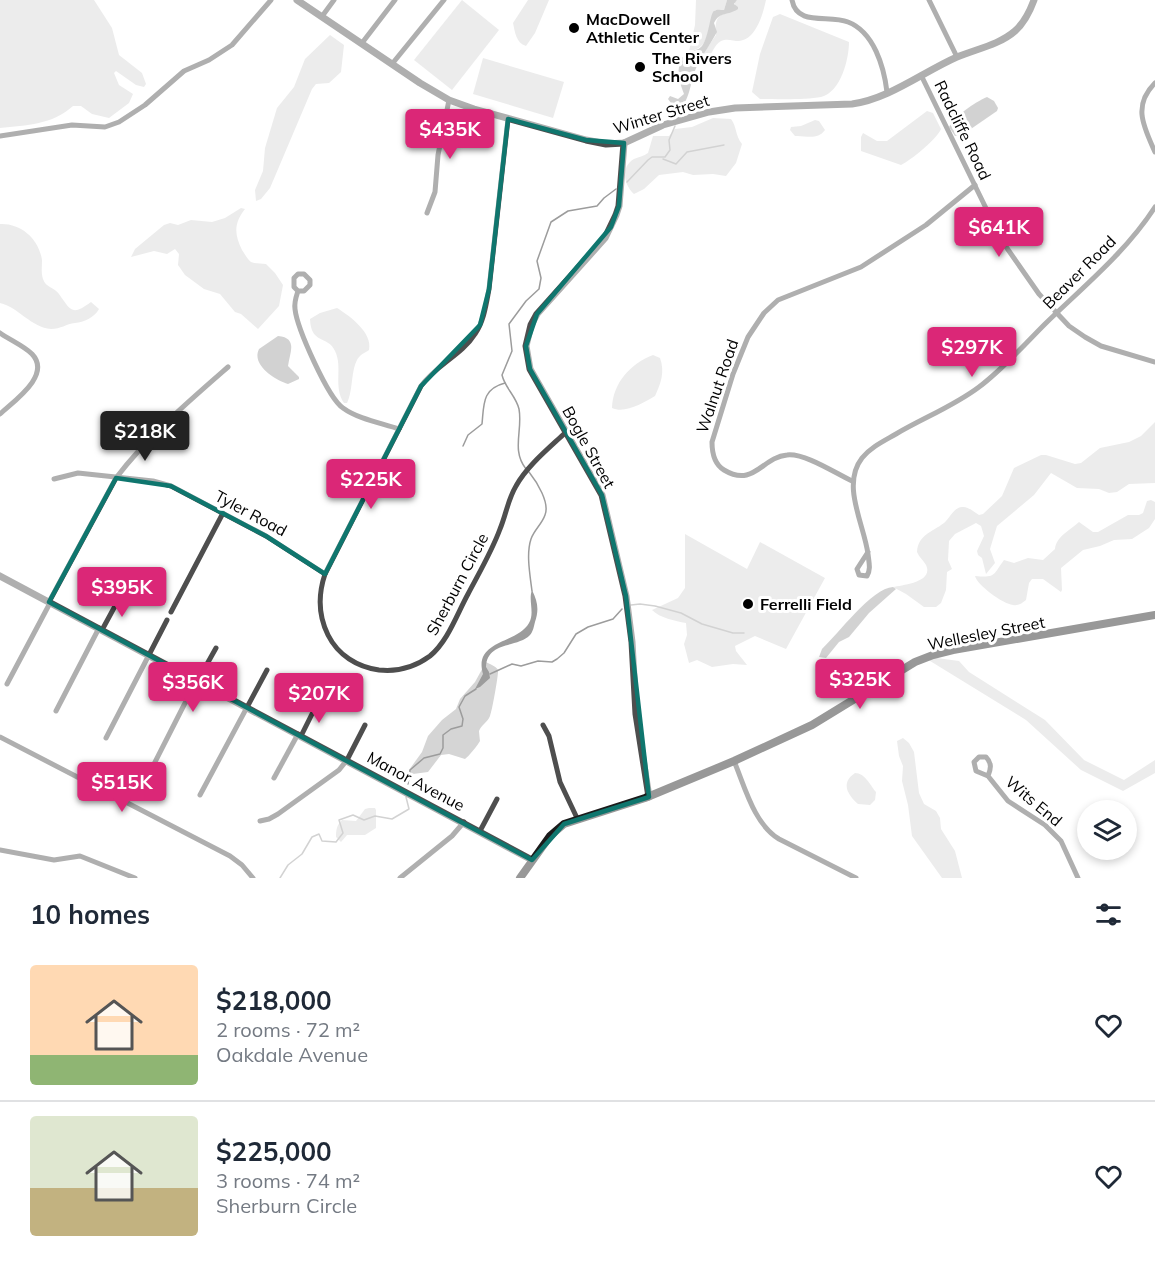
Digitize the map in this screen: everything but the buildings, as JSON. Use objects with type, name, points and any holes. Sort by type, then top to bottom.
[{"type":"main road","name":"Wellesley Street","points":[[573,820],[649,797],[812,725],[907,667],[933,655],[1155,615]]},
{"type":"main road","points":[[520,878],[550,836],[573,820]]},
{"type":"street","points":[[0,136],[72,125],[105,127],[119,122],[145,105],[184,71],[209,60],[232,45],[271,0]]},
{"type":"street","name":"Winter Street","points":[[297,0],[449,100],[466,107],[596,143],[624,143],[663,124],[709,112],[735,108],[852,104],[869,100],[957,57],[1002,40],[1016,30],[1034,0]]},
{"type":"street","points":[[323,15],[334,0]]},
{"type":"street","points":[[362,43],[395,0]]},
{"type":"street","points":[[392,64],[444,0]]},
{"type":"street","points":[[792,0],[796,11],[803,16],[843,20],[859,29],[881,62],[887,92]]},
{"type":"street","points":[[929,0],[957,57]]},
{"type":"street","name":"Radcliffe Road","points":[[921,75],[1002,241],[1017,266],[1039,294],[1069,326],[1101,346],[1155,362]]},
{"type":"street","points":[[1155,83],[1142,100],[1141,110],[1143,122],[1155,152]]},
{"type":"street","points":[[427,213],[435,192],[438,155],[449,100]]},
{"type":"street","name":"Sherburn Circle","points":[[508,119],[489,289],[484,315],[471,339],[427,378],[325,574],[319,602],[322,618],[329,637],[343,654],[353,662],[369,669],[387,671],[403,669],[430,656],[449,631],[499,533],[512,493],[531,467],[565,433]]},
{"type":"street","name":"Bogle Street","points":[[624,143],[619,206],[611,227],[592,254],[537,314],[527,334],[526,346],[530,369],[602,495],[626,596],[632,642],[636,715],[649,797]]},
{"type":"street","name":"Walnut Road","points":[[852,481],[801,457],[788,454],[776,458],[750,475],[736,476],[722,469],[716,461],[712,452],[712,442],[733,374],[748,337],[764,313],[778,300],[861,267],[917,232],[975,185]]},
{"type":"street","name":"Beaver Road","points":[[852,481],[856,467],[878,444],[954,403],[980,386],[1131,239],[1155,207]]},
{"type":"street","points":[[298,291],[295,303],[298,323],[335,402],[350,412],[399,429]]},
{"type":"street","points":[[0,333],[34,357],[38,374],[30,386],[0,414]]},
{"type":"street","points":[[7,684],[116,478],[175,414],[228,367]]},
{"type":"street","name":"Tyler Road","points":[[54,479],[78,473],[153,481],[171,486],[284,546],[325,574]]},
{"type":"street","points":[[852,481],[868,552]]},
{"type":"street","points":[[171,612],[223,513]]},
{"type":"street","name":"Manor Avenue","points":[[0,576],[532,860]]},
{"type":"street","points":[[56,711],[121,595]]},
{"type":"street","points":[[106,738],[167,620]]},
{"type":"street","points":[[152,768],[216,648]]},
{"type":"street","points":[[200,795],[267,670]]},
{"type":"street","points":[[274,778],[318,702]]},
{"type":"street","points":[[260,821],[273,817],[303,798],[339,770],[347,760],[365,725]]},
{"type":"street","points":[[543,725],[549,736],[560,782],[573,820]]},
{"type":"street","points":[[1,739],[230,856],[253,878]]},
{"type":"street","points":[[734,760],[759,819],[768,831],[779,839],[856,878]]},
{"type":"street","name":"Wits End","points":[[988,776],[1008,801],[1045,825],[1061,841],[1078,878]]},
{"type":"street","points":[[480,831],[497,799]]},
{"type":"street","points":[[400,878],[452,836],[464,822]]},
{"type":"street","points":[[0,850],[54,860],[84,857],[135,878]]},
{"type":"highlighted area","points":[[508,119],[586,140],[624,143],[619,206],[611,227],[537,314],[526,346],[530,369],[602,495],[626,596],[649,797],[564,824],[532,860],[49,602],[116,478],[171,486],[266,536],[325,574],[421,386],[480,325],[489,289]]},
{"type":"shaded area","points":[[0,0],[94,0],[112,28],[119,55],[142,73],[146,84],[144,87],[136,85],[116,71],[114,73],[119,85],[133,94],[129,103],[109,118],[92,114],[81,106],[73,106],[48,121],[0,128]]},
{"type":"shaded area","points":[[462,0],[499,30],[452,90],[414,60]]},
{"type":"shaded area","points":[[528,0],[549,0],[535,33],[526,46],[518,40],[513,23]]},
{"type":"shaded area","points":[[696,0],[727,0],[724,10],[715,10],[702,46],[689,51],[695,25]]},
{"type":"shaded area","points":[[727,0],[737,0],[734,4],[738,9],[716,19],[714,23],[717,32],[697,66],[686,101],[679,111],[679,117],[676,117],[674,107],[668,99],[670,96],[678,99],[684,94],[679,74],[683,56],[702,46],[714,11],[724,10]]},
{"type":"shaded area","points":[[737,0],[766,0],[758,25],[745,40],[721,41],[707,60],[700,63],[716,35],[717,20],[735,6]]},
{"type":"shaded area","points":[[780,14],[849,42],[839,82],[828,94],[808,99],[760,99],[752,92],[760,54],[773,17]]},
{"type":"shaded area","points":[[330,35],[344,45],[341,72],[329,83],[316,84],[312,89],[270,188],[261,199],[256,201],[255,190],[263,171],[265,148],[277,108],[294,87],[305,59]]},
{"type":"shaded area","points":[[483,58],[564,82],[553,118],[473,94]]},
{"type":"shaded area","points":[[987,97],[994,101],[998,108],[997,111],[965,133],[955,136],[949,127],[956,118]]},
{"type":"shaded area","points":[[927,111],[933,113],[941,129],[929,144],[905,163],[901,165],[861,151],[863,133],[877,141],[887,141]]},
{"type":"shaded area","points":[[713,118],[731,119],[742,144],[736,163],[726,176],[693,175],[683,172],[659,175],[644,189],[634,194],[626,181],[625,171],[630,162],[648,153],[653,136],[669,136],[675,129],[692,127]]},
{"type":"shaded area","points":[[815,120],[819,121],[825,130],[818,135],[795,136],[790,130],[791,127],[801,126]]},
{"type":"shaded area","points":[[241,208],[245,209],[236,229],[242,250],[251,262],[266,264],[283,285],[279,306],[258,329],[241,314],[235,312],[220,294],[204,289],[185,275],[178,265],[179,254],[175,249],[167,254],[154,251],[131,257],[135,249],[164,225],[170,223],[178,225],[191,220],[212,222],[225,218]]},
{"type":"shaded area","points":[[0,224],[22,229],[33,239],[40,252],[44,282],[57,292],[69,308],[80,309],[91,302],[99,309],[94,315],[82,322],[51,329],[38,325],[0,303]]},
{"type":"shaded area","points":[[337,308],[364,331],[369,344],[369,350],[361,355],[355,364],[347,403],[344,403],[339,390],[335,351],[332,346],[313,333],[310,319]]},
{"type":"shaded area","points":[[278,336],[284,337],[290,343],[288,366],[299,377],[288,384],[271,375],[258,361],[259,349]]},
{"type":"shaded area","points":[[653,355],[660,358],[662,368],[661,382],[655,396],[628,409],[612,408],[616,390],[624,376],[630,369]]},
{"type":"shaded area","points":[[1155,422],[1155,483],[1129,484],[1117,492],[1109,493],[1099,489],[1077,488],[1051,473],[1034,495],[997,526],[990,549],[995,563],[986,574],[982,558],[977,551],[984,536],[981,526],[976,523],[955,534],[949,541],[948,560],[952,569],[947,572],[946,590],[941,603],[936,607],[924,607],[893,587],[922,579],[926,575],[926,565],[917,552],[923,538],[944,523],[959,508],[966,507],[979,515],[983,514],[1002,496],[1014,468],[1041,455],[1075,464],[1081,463],[1100,448],[1129,442],[1141,436]]},
{"type":"shaded area","points":[[1147,501],[1155,502],[1155,519],[1149,528],[1132,539],[1114,540],[1083,550],[1061,568],[1061,592],[1043,579],[1032,579],[1026,600],[1019,605],[1013,605],[991,594],[975,576],[991,576],[1004,560],[1014,563],[1028,558],[1043,560],[1055,549],[1061,537],[1079,522],[1093,532],[1098,532],[1128,515],[1143,513]]},
{"type":"shaded area","name":"Ferrelli Field","points":[[685,534],[747,569],[760,542],[825,578],[786,649],[755,636],[735,646],[736,651],[747,665],[712,667],[697,660],[689,663],[684,644],[687,635],[686,623],[663,617],[652,610],[678,598],[685,588]]},
{"type":"shaded area","points":[[893,587],[896,589],[869,613],[849,637],[839,642],[826,658],[819,657],[822,649],[866,603],[885,589]]},
{"type":"shaded area","points":[[532,590],[537,602],[537,610],[532,632],[525,639],[492,653],[486,667],[490,678],[475,689],[483,674],[484,655],[490,648],[523,630],[529,623]]},
{"type":"shaded area","points":[[922,656],[959,661],[969,672],[1045,720],[1084,760],[1124,780],[1155,760],[1155,773],[1123,791],[1081,770],[1026,720]]},
{"type":"shaded area","points":[[486,662],[496,667],[498,672],[491,713],[479,731],[479,743],[465,759],[449,754],[441,755],[428,772],[410,773],[409,770],[422,752],[428,736],[456,709],[460,699],[475,682]]},
{"type":"shaded area","points":[[903,738],[914,752],[919,793],[924,804],[936,811],[940,818],[941,829],[955,851],[962,878],[942,878],[912,836],[902,781],[903,766],[897,741]]},
{"type":"shaded area","points":[[855,773],[864,777],[876,792],[875,800],[870,805],[858,804],[847,789],[850,777]]},
{"type":"shaded area","points":[[365,809],[376,810],[376,828],[365,835],[347,835],[341,842],[336,837],[340,822],[342,820],[356,821]]},
{"type":"waterway","points":[[627,182],[652,157],[665,157],[670,150],[669,140],[675,126]]},
{"type":"waterway","points":[[663,159],[676,164],[687,152],[724,145]]},
{"type":"waterway","points":[[526,469],[518,447],[519,409],[502,375],[512,351],[509,324],[526,301],[539,289],[541,278],[537,261],[551,222],[568,211],[597,206],[616,189]]},
{"type":"waterway","points":[[463,446],[468,435],[482,424],[484,404],[488,393],[505,383]]},
{"type":"waterway","points":[[529,472],[536,481],[546,505],[544,518],[532,536],[529,551],[532,591]]},
{"type":"waterway","points":[[631,605],[655,606],[681,613],[702,624],[733,633],[744,633]]},
{"type":"waterway","points":[[490,674],[512,664],[521,666],[538,661],[552,662],[564,653],[576,634],[588,627],[613,619],[622,609]]},
{"type":"waterway","points":[[408,784],[410,770],[424,758],[440,754],[443,748],[443,735],[451,729],[462,726],[463,719],[459,707],[465,696],[476,689]]},
{"type":"waterway","points":[[280,878],[288,865],[302,854],[312,837],[319,834],[322,841],[336,842],[343,833],[339,820],[353,815],[364,820],[375,816],[392,819],[409,809],[406,797]]},
{"type":"place","name":"MacDowell Athletic Center","points":[[574,28]]},
{"type":"place","name":"The Rivers School","points":[[640,67]]},
{"type":"place","name":"Ferrelli Field","points":[[748,604]]}]
